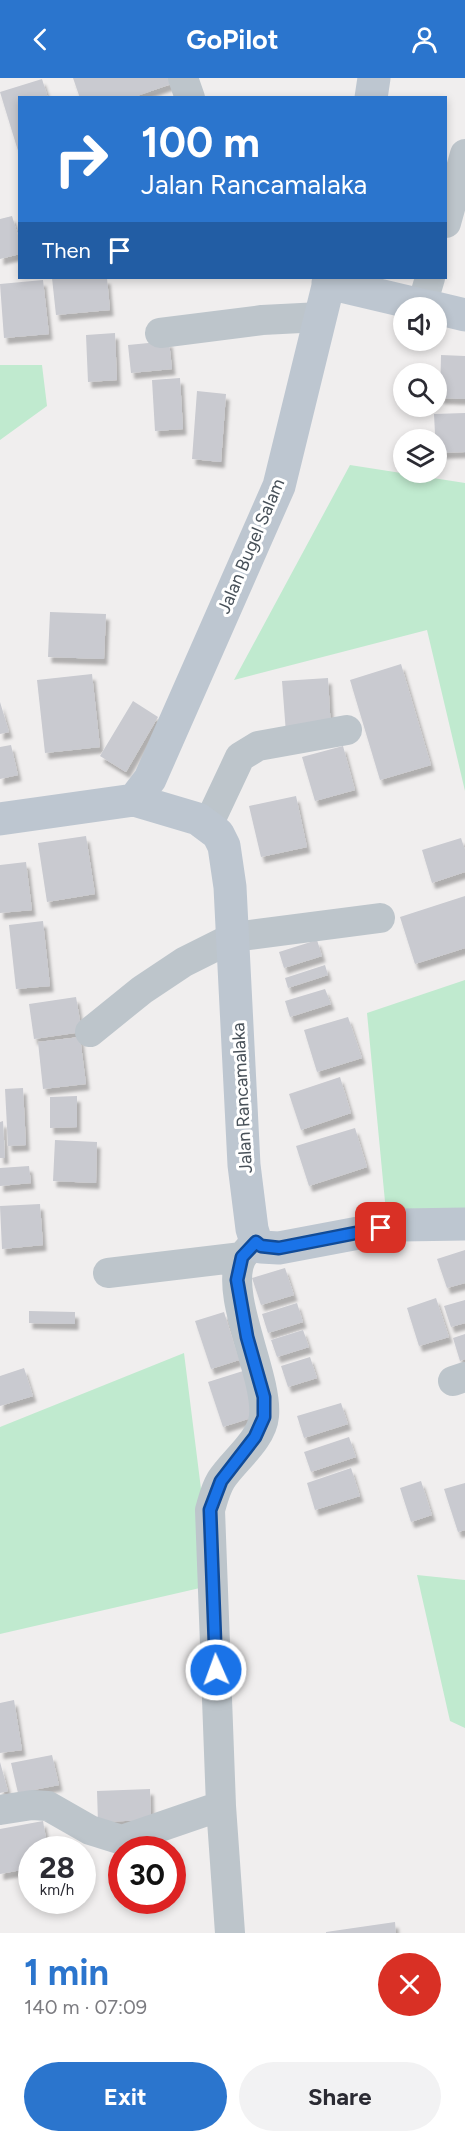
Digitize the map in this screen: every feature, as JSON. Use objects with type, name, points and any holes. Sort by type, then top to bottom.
[{"type":"street","points":[[183,78],[189,96]]},
{"type":"street","points":[[371,96],[374,78]]},
{"type":"street","points":[[447,219],[465,154]]},
{"type":"street","points":[[329,280],[420,297]]},
{"type":"street","name":"Jalan Bugel Salam","points":[[141,801],[279,486],[329,280]]},
{"type":"street","points":[[447,307],[465,315]]},
{"type":"street","points":[[160,333],[262,320],[321,316]]},
{"type":"street","points":[[0,819],[141,801],[203,822],[240,757],[258,746],[347,729]]},
{"type":"street","name":"Jalan Rancamalaka","points":[[203,822],[218,834],[228,862],[234,937],[244,1165],[252,1229],[249,1249]]},
{"type":"street","points":[[90,1032],[142,990],[184,962],[234,937],[380,918]]},
{"type":"street","points":[[108,1273],[261,1246],[272,1249],[401,1225],[465,1224]]},
{"type":"street","points":[[230,1933],[221,1806],[210,1510],[221,1481],[255,1437],[264,1417],[264,1397],[247,1337],[237,1280],[249,1249]]},
{"type":"street","points":[[0,1810],[32,1805],[48,1806],[90,1830],[122,1840],[221,1806]]},
{"type":"green space","points":[[0,365],[42,365],[47,406],[0,440]]},
{"type":"green space","points":[[350,465],[393,472],[393,483],[447,483],[447,480],[465,483],[465,791],[427,630],[234,680]]},
{"type":"green space","points":[[465,980],[465,1212],[386,1212],[367,1013]]},
{"type":"green space","points":[[184,1353],[213,1585],[0,1634],[0,1427]]},
{"type":"green space","points":[[417,1575],[465,1580],[465,1728],[450,1721]]},
{"type":"building","points":[[73,78],[175,78],[177,82],[137,96],[79,96]]},
{"type":"building","points":[[42,79],[47,96],[18,96],[18,151],[0,92]]},
{"type":"building","points":[[12,216],[18,236],[18,254],[0,259],[0,219]]},
{"type":"building","points":[[52,279],[107,279],[110,310],[56,315]]},
{"type":"building","points":[[43,280],[49,334],[4,338],[0,284]]},
{"type":"building","points":[[115,333],[117,380],[88,382],[86,335]]},
{"type":"building","points":[[169,341],[172,369],[131,373],[128,345]]},
{"type":"building","points":[[441,355],[465,356],[465,399],[447,398],[447,363],[441,363]]},
{"type":"building","points":[[180,378],[183,429],[155,431],[152,380]]},
{"type":"building","points":[[197,391],[226,394],[221,462],[192,459]]},
{"type":"building","points":[[465,413],[465,452],[447,453],[447,429],[435,429],[434,417],[447,417],[447,414]]},
{"type":"building","points":[[50,612],[106,614],[104,659],[48,657]]},
{"type":"building","points":[[401,664],[431,765],[380,780],[350,680]]},
{"type":"building","points":[[92,674],[100,747],[45,753],[37,680]]},
{"type":"building","points":[[328,678],[331,730],[286,733],[282,681]]},
{"type":"building","points":[[133,701],[158,717],[126,772],[100,756]]},
{"type":"building","points":[[0,702],[9,732],[0,734]]},
{"type":"building","points":[[11,745],[18,775],[0,779],[0,747]]},
{"type":"building","points":[[343,746],[355,790],[315,801],[302,757]]},
{"type":"building","points":[[296,796],[307,847],[261,857],[249,806]]},
{"type":"building","points":[[86,836],[95,894],[47,902],[38,843]]},
{"type":"building","points":[[461,838],[465,850],[465,872],[432,883],[422,850]]},
{"type":"building","points":[[26,862],[32,910],[0,913],[0,865]]},
{"type":"building","points":[[465,896],[465,948],[415,964],[400,917]]},
{"type":"building","points":[[43,921],[50,986],[16,989],[9,925]]},
{"type":"building","points":[[317,940],[322,956],[284,968],[279,952]]},
{"type":"building","points":[[325,965],[328,975],[288,988],[285,978]]},
{"type":"building","points":[[325,989],[331,1004],[290,1017],[285,1001]]},
{"type":"building","points":[[76,997],[82,1032],[34,1039],[29,1004]]},
{"type":"building","points":[[348,1017],[362,1058],[317,1072],[304,1030]]},
{"type":"building","points":[[80,1037],[86,1084],[43,1089],[38,1042]]},
{"type":"building","points":[[340,1077],[351,1113],[301,1130],[289,1094]]},
{"type":"building","points":[[23,1088],[26,1145],[8,1146],[5,1089]]},
{"type":"building","points":[[77,1096],[77,1127],[50,1128],[50,1097]]},
{"type":"building","points":[[3,1121],[5,1158],[0,1158],[0,1122]]},
{"type":"building","points":[[355,1128],[367,1167],[309,1186],[296,1146]]},
{"type":"building","points":[[55,1140],[97,1142],[96,1183],[53,1181]]},
{"type":"building","points":[[29,1166],[31,1183],[0,1186],[0,1168]]},
{"type":"building","points":[[40,1204],[43,1245],[2,1249],[0,1206]]},
{"type":"building","points":[[465,1250],[465,1283],[447,1288],[437,1259]]},
{"type":"building","points":[[285,1268],[294,1295],[261,1305],[252,1278]]},
{"type":"building","points":[[436,1298],[449,1337],[419,1346],[407,1308]]},
{"type":"building","points":[[465,1300],[465,1323],[451,1327],[444,1306]]},
{"type":"building","points":[[297,1303],[303,1322],[268,1333],[262,1314]]},
{"type":"building","points":[[29,1311],[75,1312],[75,1324],[29,1323]]},
{"type":"building","points":[[224,1312],[239,1360],[211,1369],[195,1321]]},
{"type":"building","points":[[303,1330],[309,1347],[277,1357],[271,1340]]},
{"type":"building","points":[[465,1334],[465,1359],[460,1361],[453,1338]]},
{"type":"building","points":[[310,1357],[317,1378],[288,1387],[281,1366]]},
{"type":"building","points":[[24,1368],[33,1396],[0,1406],[0,1376]]},
{"type":"building","points":[[243,1371],[257,1416],[223,1427],[208,1382]]},
{"type":"building","points":[[341,1403],[348,1424],[304,1438],[297,1416]]},
{"type":"building","points":[[349,1437],[356,1457],[311,1472],[304,1452]]},
{"type":"building","points":[[351,1468],[360,1496],[315,1510],[307,1483]]},
{"type":"building","points":[[421,1481],[432,1515],[411,1522],[400,1488]]},
{"type":"building","points":[[465,1483],[465,1530],[458,1532],[444,1489]]},
{"type":"building","points":[[14,1700],[22,1750],[0,1753],[0,1703]]},
{"type":"building","points":[[52,1755],[59,1785],[18,1793],[11,1763]]},
{"type":"building","points":[[0,1762],[8,1791],[0,1793]]},
{"type":"building","points":[[150,1789],[151,1820],[98,1822],[97,1791]]},
{"type":"building","points":[[43,1821],[46,1836],[18,1836],[18,1871],[0,1874],[0,1829]]},
{"type":"building","points":[[395,1922],[396,1933],[326,1933],[326,1932]]},
{"type":"route","points":[[216,1670],[210,1510],[213,1497],[221,1481],[255,1437],[264,1417],[264,1397],[247,1337],[237,1280],[238,1267],[242,1257],[256,1242],[272,1249],[381,1228]]}]
